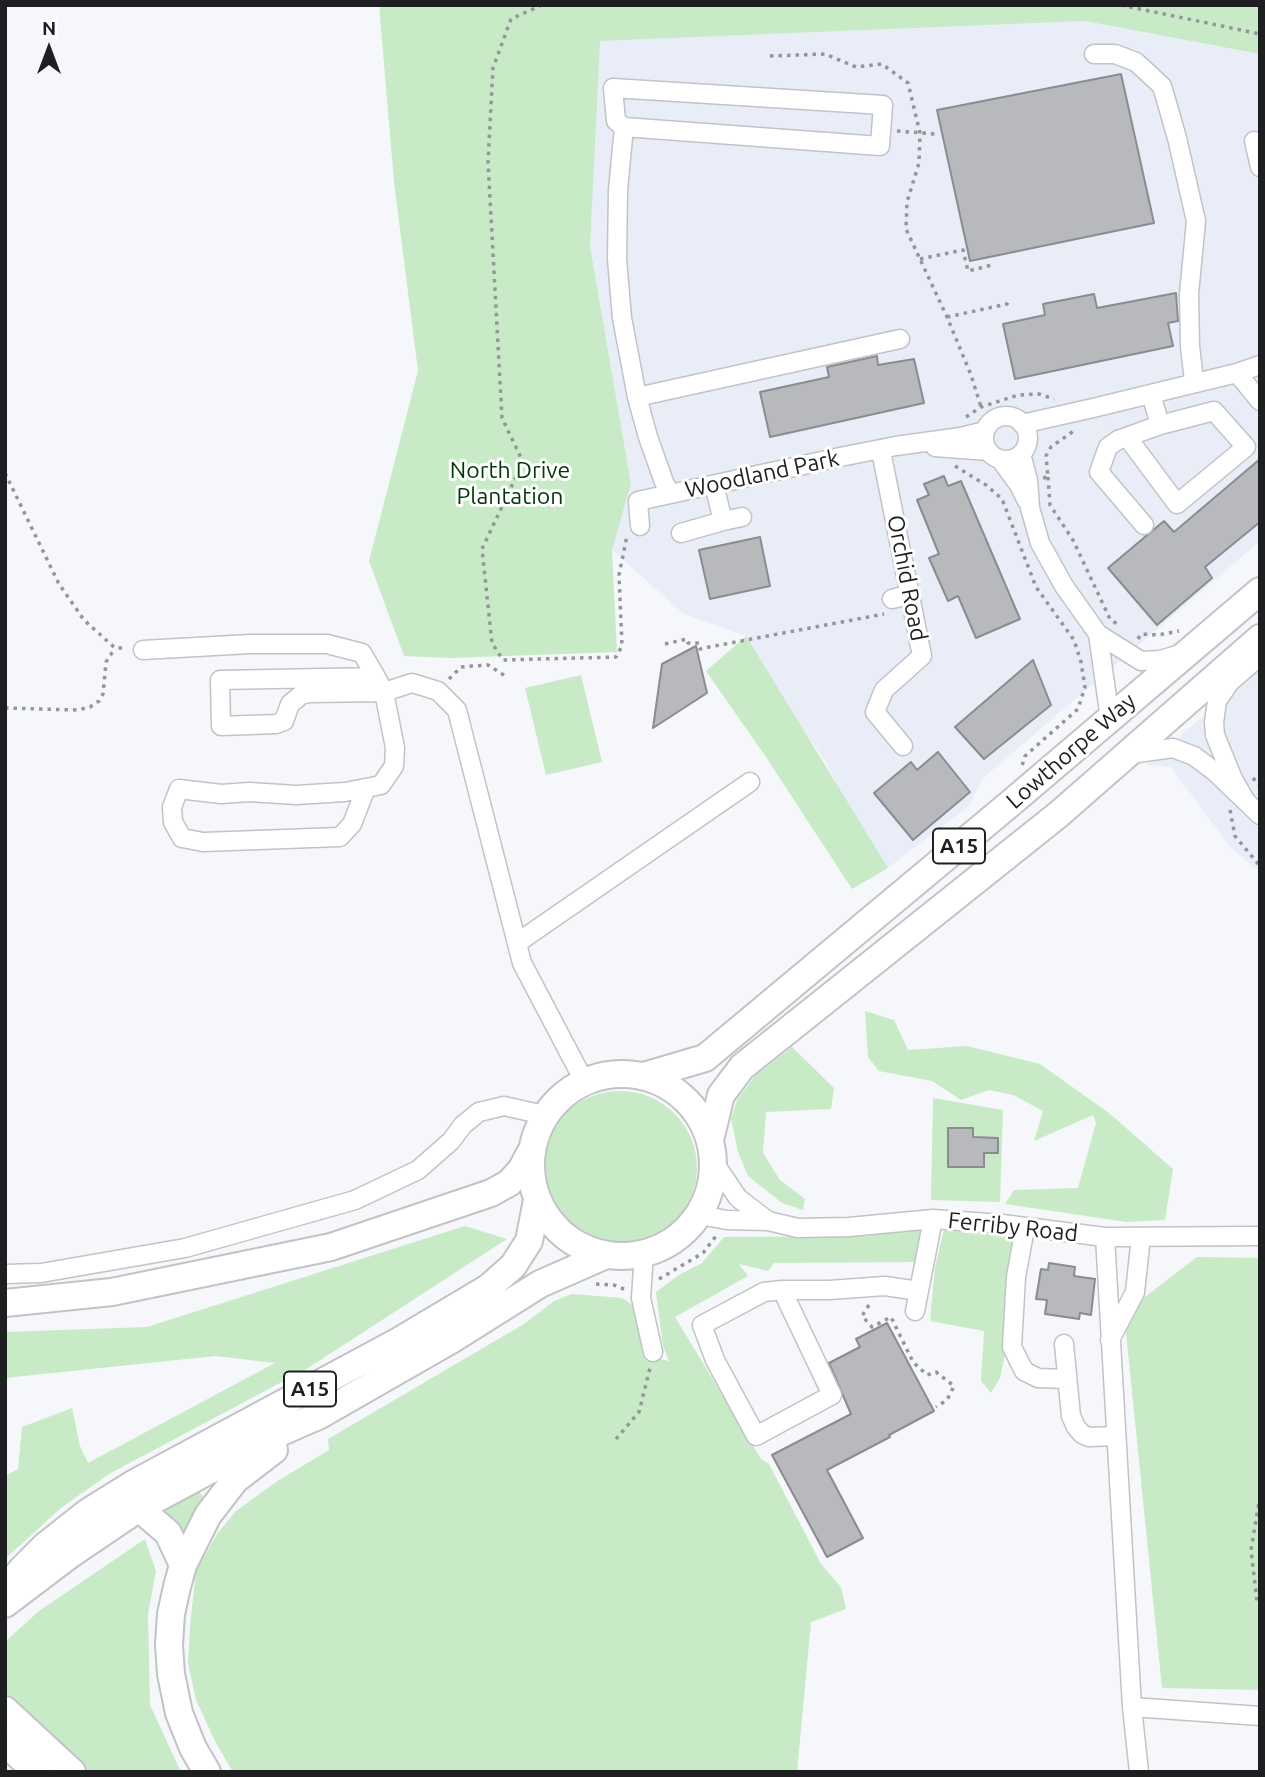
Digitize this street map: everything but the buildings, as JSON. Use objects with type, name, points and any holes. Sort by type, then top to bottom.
[{"type":"highway","name":"Lowthorpe Way","points":[[644,1076],[705,1058],[1110,719],[1185,641],[1260,591]]},
{"type":"highway","name":"Lowthorpe Way","points":[[712,1150],[721,1095],[743,1067],[1059,814],[1260,638]]},
{"type":"highway","name":"A15","points":[[614,1074],[644,1076],[666,1085],[686,1099],[701,1118],[712,1150],[710,1189],[699,1215],[684,1232],[666,1245],[644,1254],[625,1256],[606,1255],[584,1248],[564,1236],[548,1220],[537,1200],[530,1177],[530,1153],[535,1133],[544,1115],[562,1095],[584,1081],[614,1074]]},
{"type":"highway","points":[[5,1303],[113,1292],[331,1247],[491,1193],[509,1183],[521,1170],[530,1153]]},
{"type":"highway","name":"A15","points":[[5,1590],[45,1546],[88,1512],[132,1484],[399,1341],[488,1288],[513,1266],[529,1241],[537,1200]]},
{"type":"highway","name":"A15","points":[[5,1604],[61,1561],[139,1508],[279,1433],[320,1415],[451,1340],[540,1284],[606,1255]]},
{"type":"highway","points":[[207,1772],[192,1748],[179,1713],[171,1674],[169,1645],[172,1614],[183,1565],[208,1515],[235,1480],[320,1415]]},
{"type":"highway","name":"A15","points":[[45,1546],[127,1504],[139,1508]]},
{"type":"highway","points":[[139,1508],[169,1533],[183,1565]]},
{"type":"highway","points":[[5,1710],[72,1772]]},
{"type":"highway","points":[[5,1743],[37,1772]]},
{"type":"street","points":[[1094,54],[1115,54],[1136,62],[1162,86],[1196,221],[1189,293],[1194,381]]},
{"type":"street","points":[[613,88],[883,105],[881,130],[880,146],[624,127],[616,121],[613,88]]},
{"type":"street","points":[[624,127],[618,190],[617,259],[622,318],[648,438],[670,494]]},
{"type":"street","points":[[1254,141],[1260,167]]},
{"type":"street","points":[[637,397],[900,339]]},
{"type":"street","points":[[1025,429],[1073,411],[1151,394],[1260,365]]},
{"type":"street","points":[[1228,374],[1260,401]]},
{"type":"street","points":[[1151,394],[1160,425]]},
{"type":"street","points":[[1127,437],[1177,504],[1245,447],[1214,411],[1160,425],[1127,437],[1108,447],[1099,471],[1143,525]]},
{"type":"street","points":[[994,455],[1014,458],[1025,449],[1025,429],[1015,418],[1001,416],[994,419],[985,431],[985,445],[1018,485],[1030,508],[1040,543],[1064,586],[1098,634],[1141,661],[1160,660],[1185,641]]},
{"type":"street","name":"Woodland Park","points":[[634,530],[638,501],[840,457],[961,438],[985,431]]},
{"type":"street","name":"Woodland Park","points":[[911,444],[994,455]]},
{"type":"street","name":"Orchid Road","points":[[881,451],[922,656],[884,690],[875,712],[903,746]]},
{"type":"street","points":[[1021,454],[1028,480],[1030,508]]},
{"type":"street","points":[[715,485],[723,521]]},
{"type":"street","points":[[681,533],[742,517]]},
{"type":"street","points":[[892,599],[912,601]]},
{"type":"street","points":[[1098,634],[1110,719]]},
{"type":"street","points":[[143,650],[250,644],[327,644],[362,653],[380,684],[395,748],[394,766],[381,785],[345,792],[296,795],[249,792],[221,794],[179,789],[173,807],[173,822],[182,838],[203,842],[340,837],[352,824],[366,788]]},
{"type":"street","points":[[1245,800],[1215,735],[1214,722],[1217,701],[1230,682],[1260,656]]},
{"type":"street","points":[[380,684],[220,680],[221,726],[276,724],[284,721],[290,704],[308,693],[412,682],[438,691],[457,710],[522,963],[584,1081]]},
{"type":"street","points":[[1127,754],[1172,748],[1194,757],[1214,771],[1260,815]]},
{"type":"street","points":[[517,943],[750,782]]},
{"type":"street","points":[[5,1274],[41,1273],[185,1248],[342,1204],[418,1170],[451,1142],[463,1125],[479,1112],[504,1106],[544,1115]]},
{"type":"street","name":"Ferriby Road","points":[[712,1150],[738,1198],[768,1221]]},
{"type":"street","name":"Ferriby Road","points":[[699,1215],[727,1220],[768,1221],[798,1228],[849,1227],[933,1219],[1105,1237],[1260,1236]]},
{"type":"street","points":[[915,1311],[933,1219]]},
{"type":"street","points":[[1025,1228],[1016,1276],[1012,1347],[1024,1371],[1038,1378],[1066,1379]]},
{"type":"street","points":[[1105,1237],[1132,1707],[1139,1772]]},
{"type":"street","points":[[1110,1340],[1135,1292],[1141,1237]]},
{"type":"street","points":[[644,1254],[642,1298],[653,1352]]},
{"type":"street","points":[[782,1290],[832,1395],[756,1436],[717,1364],[702,1325],[764,1292],[782,1290],[829,1290],[885,1286],[919,1291]]},
{"type":"street","points":[[1064,1344],[1071,1416],[1082,1434],[1089,1437],[1116,1436]]},
{"type":"street","points":[[1132,1707],[1260,1716]]},
{"type":"path","points":[[542,5],[511,19],[493,68],[488,162],[502,418],[523,462],[482,549],[492,643],[503,660],[616,657],[622,646],[619,575],[634,530]]},
{"type":"path","points":[[1121,5],[1260,34]]},
{"type":"path","points":[[770,55],[825,54],[856,67],[882,64],[908,83],[920,133],[919,163],[907,202],[906,229],[947,317],[981,407]]},
{"type":"path","points":[[881,130],[935,134]]},
{"type":"path","points":[[920,259],[963,250],[968,271],[992,265]]},
{"type":"path","points":[[947,317],[1007,304],[1010,299]]},
{"type":"path","points":[[957,423],[981,407],[1018,395],[1039,394]]},
{"type":"path","points":[[959,468],[1002,499],[1036,587],[1074,640],[1081,662],[1085,687],[1078,709],[1025,756],[1022,768]]},
{"type":"path","points":[[5,473],[59,584],[84,620],[115,648],[143,650]]},
{"type":"path","points":[[1048,477],[1050,505],[1073,540],[1110,619],[1119,626]]},
{"type":"path","points":[[665,644],[687,639],[688,643],[699,643],[700,649],[912,601]]},
{"type":"path","points":[[1128,633],[1139,642],[1141,634],[1185,641]]},
{"type":"path","points":[[5,708],[78,710],[90,707],[99,701],[103,694],[106,662],[115,648]]},
{"type":"path","points":[[438,691],[461,667],[488,665],[507,677]]},
{"type":"path","points":[[642,1298],[661,1278],[703,1254],[727,1220]]},
{"type":"path","points":[[869,1305],[862,1316],[872,1326],[891,1317],[913,1362],[927,1375],[936,1372],[954,1386],[947,1400],[936,1407]]},
{"type":"path","points":[[616,1439],[639,1412],[653,1352]]},
{"type":"path","points":[[1260,1496],[1251,1550],[1257,1601],[1260,1602]]},
{"type":"shaded area","points":[[1085,21],[1260,54],[1260,541],[982,779],[970,805],[888,868],[840,791],[826,762],[783,701],[746,636],[684,614],[612,550],[631,484],[590,246],[599,41]]},
{"type":"shaded area","points":[[1260,668],[1260,872],[1233,850],[1171,767],[1146,765]]},
{"type":"green space","name":"North Drive Plantation","points":[[379,5],[1260,5],[1260,54],[1085,21],[600,41],[590,246],[631,484],[612,550],[617,652],[451,658],[404,656],[369,561],[418,371],[394,182]]},
{"type":"green space","points":[[746,636],[888,868],[852,889],[706,671]]},
{"type":"green space","points":[[581,675],[602,762],[546,775],[525,688]]},
{"type":"green space","points":[[865,1011],[894,1020],[908,1050],[967,1046],[1040,1064],[1109,1113],[1173,1169],[1165,1220],[1127,1222],[1005,1204],[1014,1190],[1078,1188],[1096,1123],[1093,1115],[1034,1141],[1043,1111],[1013,1095],[989,1090],[961,1100],[932,1081],[879,1071],[868,1057]]},
{"type":"green space","points":[[792,1047],[834,1088],[831,1109],[766,1112],[763,1153],[780,1180],[805,1199],[803,1210],[782,1203],[748,1176],[738,1152],[731,1119],[737,1100],[755,1076]]},
{"type":"green space","points":[[620,1091],[650,1097],[675,1113],[691,1138],[697,1168],[691,1198],[675,1223],[650,1239],[620,1245],[590,1239],[565,1223],[549,1198],[543,1168],[549,1138],[565,1113],[590,1097]]},
{"type":"green space","points":[[933,1098],[1003,1110],[1000,1202],[931,1200]],"holes":[[[958,1128],[973,1128],[973,1142],[984,1151],[984,1167],[948,1167],[948,1142]]]},
{"type":"green space","points":[[465,1226],[507,1239],[308,1368],[109,1474],[61,1508],[5,1559],[5,1476],[18,1469],[22,1427],[72,1408],[80,1446],[88,1463],[275,1363],[215,1356],[5,1378],[5,1332],[147,1327]]},
{"type":"green space","points":[[924,1229],[917,1262],[774,1263],[768,1271],[739,1264],[748,1276],[675,1317],[761,1459],[769,1464],[821,1564],[841,1587],[846,1609],[811,1622],[797,1772],[233,1772],[196,1700],[188,1663],[196,1571],[217,1534],[236,1511],[276,1482],[329,1450],[328,1439],[524,1324],[554,1301],[572,1294],[622,1298],[634,1306],[644,1355],[669,1361],[663,1346],[656,1292],[679,1275],[702,1263],[724,1237],[867,1236]]},
{"type":"green space","points":[[944,1230],[1020,1237],[1009,1336],[1000,1378],[991,1393],[981,1381],[984,1331],[930,1321],[935,1267]]},
{"type":"green space","points":[[1197,1257],[1260,1258],[1260,1690],[1162,1688],[1124,1313]]},
{"type":"green space","points":[[199,1491],[203,1501],[168,1562],[166,1553],[143,1522]]},
{"type":"green space","points":[[145,1539],[156,1571],[148,1614],[150,1705],[181,1772],[75,1772],[5,1707],[5,1642],[39,1611]]}]
